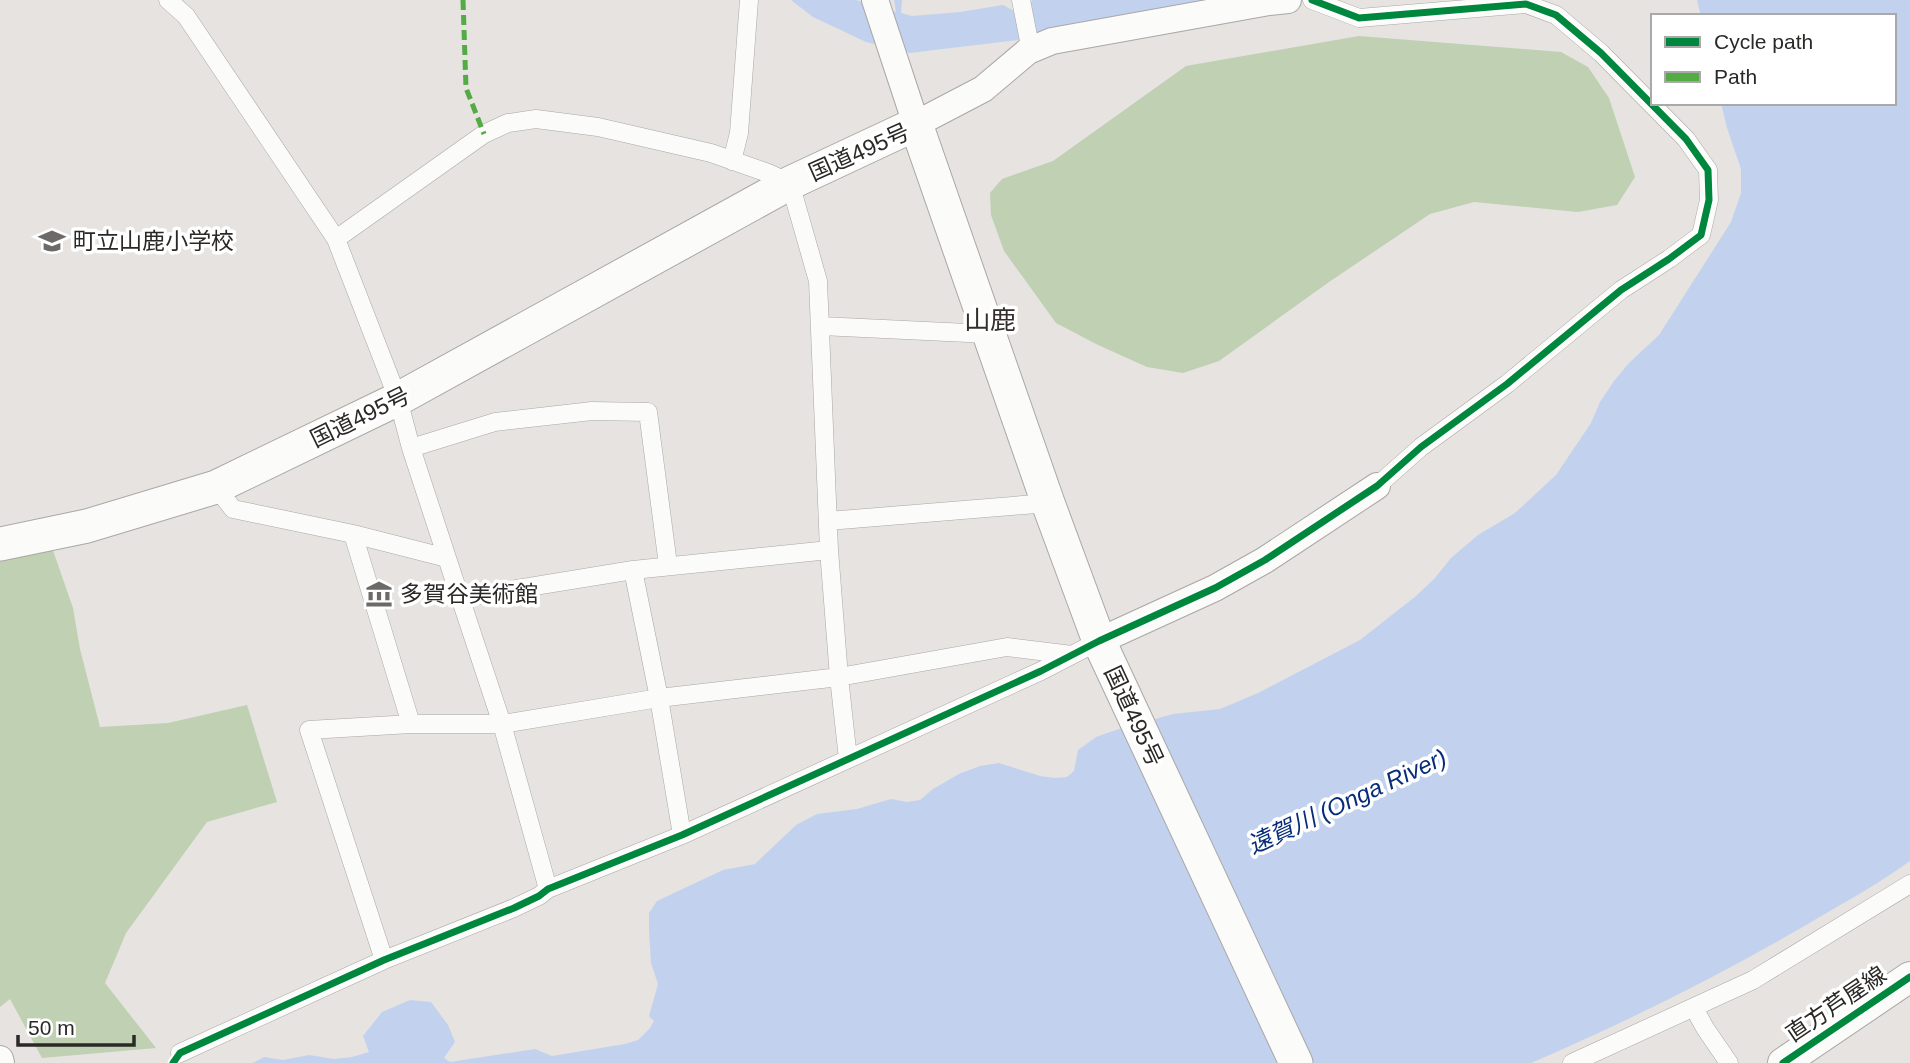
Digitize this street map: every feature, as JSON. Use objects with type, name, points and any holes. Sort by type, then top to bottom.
[{"type":"highway","name":"国道495号","points":[[0,544],[87,526],[216,487],[398,399],[790,183],[916,124],[1048,503],[1085,648],[1296,1063]]},
{"type":"main road","name":"直方芦屋線","points":[[1783,1063],[1910,977]]},
{"type":"street","points":[[168,0],[186,16],[336,239],[398,399],[411,448],[502,723],[548,889]]},
{"type":"street","points":[[732,161],[739,133],[749,0]]},
{"type":"street","points":[[1021,0],[1029,49]]},
{"type":"street","points":[[875,1],[916,124],[983,89],[1029,49],[1052,41],[1288,0]]},
{"type":"street","points":[[1312,0],[1359,18],[1526,4],[1556,15],[1601,53],[1651,103]]},
{"type":"street","points":[[180,1053],[384,960],[682,835],[1029,677],[1265,560],[1377,486],[1421,447],[1507,384],[1621,290],[1701,235],[1709,200],[1708,170],[1686,139],[1653,105]]},
{"type":"street","points":[[336,239],[484,134],[508,123],[536,119],[598,127],[711,153],[790,183],[818,281],[829,550],[848,759]]},
{"type":"street","points":[[821,326],[989,334]]},
{"type":"street","points":[[411,448],[495,422],[592,411],[648,412],[668,565]]},
{"type":"street","points":[[216,487],[233,509],[353,534],[447,558]]},
{"type":"street","points":[[828,521],[1048,503]]},
{"type":"street","points":[[353,534],[411,724]]},
{"type":"street","points":[[461,598],[668,565],[829,550]]},
{"type":"street","points":[[633,570],[659,698],[682,835]]},
{"type":"street","points":[[384,960],[309,730],[411,724],[502,723],[659,698],[839,677],[1007,648],[1085,648]]},
{"type":"street","points":[[1572,1063],[1753,980],[1910,884]]},
{"type":"street","points":[[1694,1007],[1729,1063]]},
{"type":"green space","points":[[1359,36],[1561,52],[1588,67],[1609,98],[1635,177],[1617,205],[1578,212],[1474,202],[1430,214],[1219,361],[1183,373],[1147,367],[1056,323],[1004,251],[991,215],[990,193],[1002,179],[1053,161],[1186,66]]},
{"type":"green space","points":[[50,542],[73,608],[80,649],[100,727],[168,723],[247,705],[277,802],[207,822],[126,933],[105,983],[156,1048],[42,1058],[10,999],[0,1007],[0,553]]},
{"type":"water","points":[[791,0],[856,0],[896,12],[894,0],[902,0],[901,13],[912,16],[1003,5],[1016,12],[1032,0],[1220,0],[1018,40],[910,53],[866,42],[813,17]]},
{"type":"water","name":"遠賀川 (Onga River)","points":[[1697,0],[1910,0],[1910,861],[1788,936],[1716,975],[1606,1030],[1531,1063],[253,1063],[264,1057],[283,1060],[309,1055],[334,1059],[369,1052],[363,1036],[382,1012],[410,1000],[431,1002],[448,1025],[455,1042],[444,1058],[450,1062],[535,1049],[552,1056],[638,1040],[654,1021],[649,1016],[658,984],[651,963],[649,913],[657,901],[723,870],[755,864],[796,825],[817,814],[857,809],[891,799],[907,802],[920,800],[959,774],[980,766],[999,763],[1040,776],[1067,777],[1074,771],[1078,750],[1096,737],[1173,714],[1220,709],[1258,693],[1360,640],[1416,596],[1451,558],[1478,535],[1515,513],[1556,475],[1591,423],[1600,402],[1614,381],[1659,335],[1731,222],[1741,193],[1741,169],[1721,105],[1896,105],[1896,14],[1700,14]]},
{"type":"marked path","points":[[463,0],[466,88],[484,134]]},
{"type":"cycle path","points":[[1312,0],[1359,18],[1526,4],[1556,15],[1601,53],[1651,104]]},
{"type":"cycle path","points":[[173,1063],[180,1053],[384,960],[514,908],[548,889],[682,835],[1041,671],[1099,641],[1215,588],[1265,560],[1377,486],[1421,447],[1507,384],[1621,290],[1701,235],[1709,200],[1708,170],[1686,139],[1652,105]]},
{"type":"cycle path","points":[[1783,1063],[1910,977]]},
{"type":"place","name":"町立山鹿小学校","points":[[52,241]]},
{"type":"place","name":"多賀谷美術館","points":[[379,594]]},
{"type":"district","name":"山鹿","points":[[990,320]]}]
